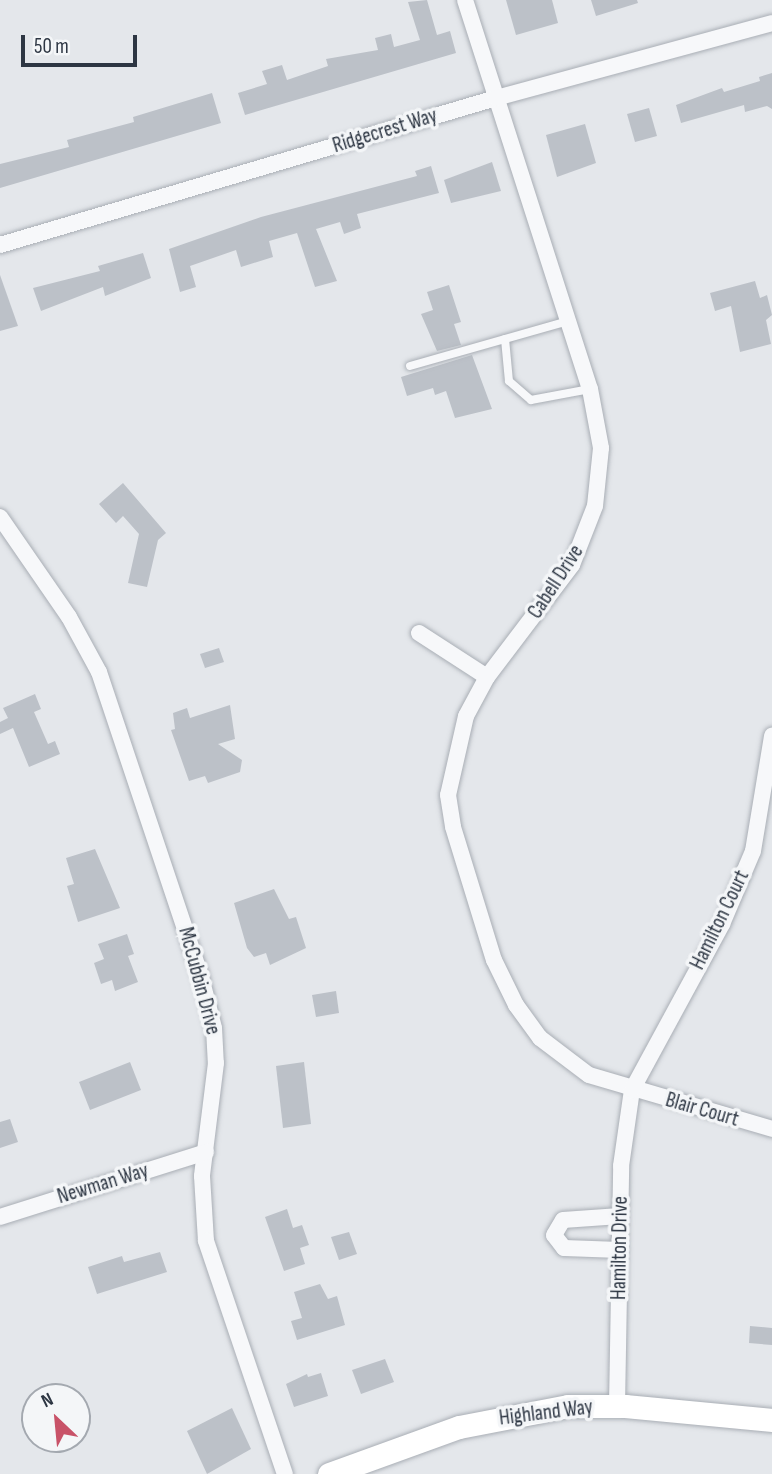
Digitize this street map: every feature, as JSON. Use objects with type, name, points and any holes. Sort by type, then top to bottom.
[{"type":"street","name":"Cabell Drive","points":[[465,0],[590,389],[601,448],[595,506],[587,532],[572,565],[486,677],[466,716],[448,794],[494,960],[516,1005],[540,1038],[590,1075],[632,1090]]},
{"type":"street","name":"Ridgecrest Way","points":[[0,245],[496,98],[772,23]]},
{"type":"street","name":"McCubbin Drive","points":[[0,517],[69,617],[99,672],[191,947],[216,1044],[201,1206],[206,1241],[285,1474]]},
{"type":"street","points":[[419,633],[486,677]]},
{"type":"street","name":"Hamilton Court","points":[[632,1090],[722,924],[753,851],[772,736]]},
{"type":"street","name":"Blair Court","points":[[632,1090],[772,1129]]},
{"type":"street","name":"Hamilton Drive","points":[[617,1406],[621,1166],[632,1090]]},
{"type":"street","name":"Newman Way","points":[[0,1217],[206,1152]]},
{"type":"street","points":[[620,1216],[563,1220],[554,1235],[564,1248],[620,1250]]},
{"type":"street","name":"Highland Way","points":[[329,1474],[471,1424],[568,1406],[617,1406],[772,1420]]},
{"type":"lane","points":[[410,366],[568,321]]},
{"type":"lane","points":[[505,340],[509,381],[531,400],[590,389]]},
{"type":"building","points":[[427,0],[437,35],[450,31],[456,53],[245,115],[238,93],[267,84],[262,71],[282,65],[287,80],[328,66],[326,59],[378,50],[375,38],[391,34],[394,47],[420,40],[408,2]]},
{"type":"building","points":[[506,0],[552,0],[558,23],[516,35]]},
{"type":"building","points":[[591,0],[637,0],[638,3],[596,16]]},
{"type":"building","points":[[772,73],[772,109],[767,106],[745,112],[744,105],[681,123],[676,105],[722,88],[724,92],[760,81],[759,77]]},
{"type":"building","points":[[212,93],[221,123],[0,188],[0,164],[69,147],[67,140],[134,122],[133,117]]},
{"type":"building","points":[[649,108],[657,136],[635,142],[627,114]]},
{"type":"building","points":[[585,124],[596,163],[557,177],[546,135]]},
{"type":"building","points":[[492,162],[501,191],[451,203],[444,180]]},
{"type":"building","points":[[431,166],[439,193],[357,214],[361,228],[344,234],[340,222],[316,229],[337,281],[315,287],[297,233],[269,241],[273,257],[241,267],[236,250],[190,266],[196,287],[180,292],[169,249],[261,217],[417,176],[415,171]]},
{"type":"building","points":[[143,253],[151,278],[105,296],[103,287],[41,311],[33,288],[100,271],[98,266]]},
{"type":"building","points":[[0,275],[18,326],[0,331]]},
{"type":"building","points":[[755,281],[760,298],[767,295],[772,315],[766,320],[771,344],[740,352],[731,306],[715,311],[710,293]]},
{"type":"building","points":[[449,285],[461,322],[454,324],[461,345],[437,351],[421,314],[433,310],[427,292]]},
{"type":"building","points":[[472,355],[492,409],[455,418],[446,391],[435,395],[433,388],[407,396],[401,377]]},
{"type":"building","points":[[123,483],[166,533],[158,540],[147,587],[128,583],[139,534],[123,516],[116,523],[99,504]]},
{"type":"building","points":[[219,648],[224,662],[205,668],[200,654]]},
{"type":"building","points":[[35,694],[41,709],[34,712],[48,744],[55,741],[60,754],[29,767],[13,728],[0,734],[0,722],[8,718],[3,708]]},
{"type":"building","points":[[230,705],[235,739],[218,744],[242,760],[240,772],[208,783],[205,776],[189,781],[171,730],[175,729],[173,713],[187,708],[190,718]]},
{"type":"building","points":[[95,849],[120,908],[78,922],[67,886],[74,884],[66,858]]},
{"type":"building","points":[[274,889],[289,919],[296,917],[306,948],[270,965],[266,953],[254,957],[247,948],[234,903]]},
{"type":"building","points":[[127,934],[134,954],[128,956],[138,982],[115,991],[112,980],[101,984],[94,963],[104,959],[98,944]]},
{"type":"building","points":[[336,991],[339,1013],[316,1017],[312,995]]},
{"type":"building","points":[[130,1062],[141,1090],[90,1110],[79,1082]]},
{"type":"building","points":[[304,1062],[311,1124],[283,1128],[276,1066]]},
{"type":"building","points":[[10,1119],[18,1142],[0,1148],[0,1122]]},
{"type":"building","points":[[287,1209],[293,1228],[302,1225],[309,1245],[300,1248],[305,1264],[284,1271],[265,1217]]},
{"type":"building","points":[[349,1232],[357,1254],[339,1260],[331,1237]]},
{"type":"building","points":[[160,1252],[167,1272],[97,1294],[88,1267],[122,1256],[124,1262]]},
{"type":"building","points":[[320,1284],[328,1299],[337,1296],[345,1325],[297,1340],[291,1321],[302,1318],[294,1292]]},
{"type":"building","points":[[750,1326],[772,1328],[772,1345],[749,1343]]},
{"type":"building","points":[[385,1359],[394,1382],[361,1394],[352,1370]]},
{"type":"building","points":[[321,1373],[328,1396],[294,1407],[286,1384],[307,1374],[308,1377]]},
{"type":"building","points":[[232,1408],[251,1449],[207,1474],[187,1431]]}]
